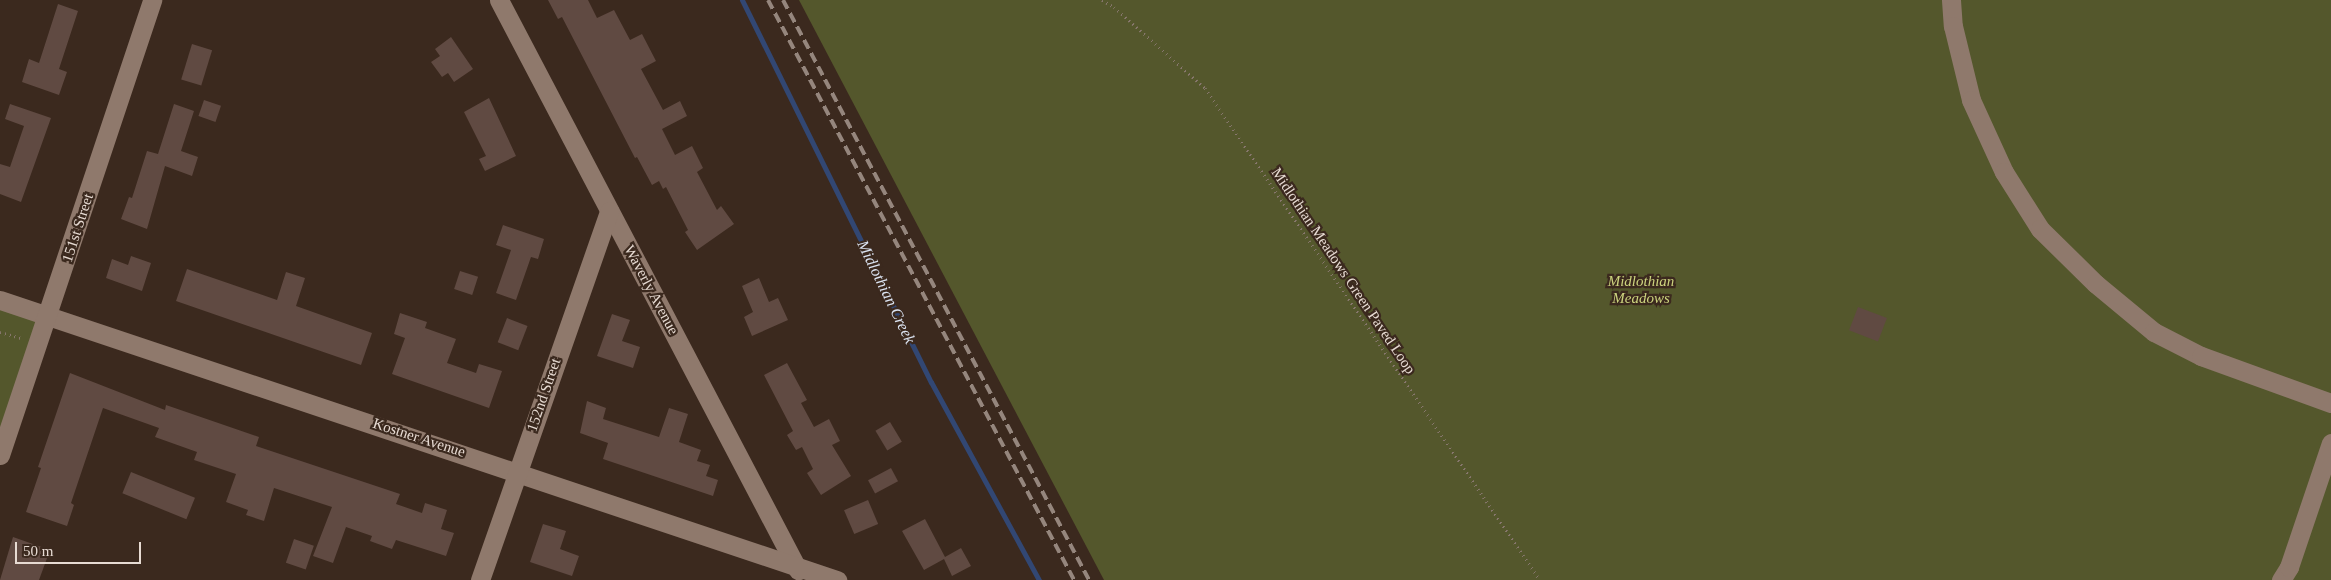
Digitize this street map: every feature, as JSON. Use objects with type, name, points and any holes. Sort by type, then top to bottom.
[{"type":"street","name":"151st Street","points":[[0,455],[49,316],[152,0]]},
{"type":"street","name":"Waverly Avenue","points":[[499,0],[800,573]]},
{"type":"street","points":[[1951,0],[1953,26],[1971,100],[2004,172],[2040,229],[2096,284],[2154,332],[2200,356],[2331,403]]},
{"type":"street","name":"152nd Street","points":[[480,580],[609,211]]},
{"type":"street","name":"Kostner Avenue","points":[[0,300],[517,471],[800,573],[837,580]]},
{"type":"street","points":[[2281,580],[2289,567],[2331,443]]},
{"type":"path","name":"Midlothian Meadows Green Paved Loop","points":[[1102,0],[1114,7],[1205,88],[1540,580]]},
{"type":"green space","name":"Midlothian Meadows","points":[[799,0],[2331,0],[2331,580],[1104,580]]},
{"type":"green space","points":[[0,300],[49,316],[0,455]]},
{"type":"building","points":[[548,0],[588,0],[597,18],[614,10],[630,40],[642,34],[656,61],[641,69],[663,110],[680,101],[687,116],[662,129],[675,155],[692,146],[703,168],[697,172],[717,210],[721,206],[734,224],[697,250],[685,232],[688,230],[666,187],[663,189],[659,181],[652,185],[637,157],[635,158],[562,17],[558,19]]},
{"type":"building","points":[[58,4],[78,11],[59,69],[67,72],[59,95],[22,82],[29,59],[39,63]]},
{"type":"building","points":[[451,37],[473,69],[454,82],[448,73],[442,77],[431,62],[440,56],[435,49]]},
{"type":"building","points":[[192,44],[212,50],[201,86],[181,79]]},
{"type":"building","points":[[489,98],[516,156],[485,171],[479,159],[486,156],[464,112]]},
{"type":"building","points":[[204,100],[221,106],[215,122],[198,116]]},
{"type":"building","points":[[10,104],[51,118],[21,202],[0,194],[0,164],[10,167],[24,126],[5,119]]},
{"type":"building","points":[[174,104],[194,111],[181,151],[198,157],[192,176],[165,166],[147,229],[121,219],[129,197],[132,198],[147,151],[158,154]]},
{"type":"building","points":[[503,225],[544,239],[538,259],[531,257],[516,300],[496,293],[511,250],[496,245]]},
{"type":"building","points":[[131,256],[151,263],[142,291],[106,278],[112,259],[128,265]]},
{"type":"building","points":[[187,269],[277,300],[286,272],[305,278],[296,306],[372,333],[361,365],[176,301]]},
{"type":"building","points":[[460,271],[478,277],[472,295],[454,289]]},
{"type":"building","points":[[759,278],[769,302],[778,298],[788,320],[752,336],[744,317],[753,312],[742,286]]},
{"type":"building","points":[[1858,307],[1887,318],[1878,341],[1849,330]]},
{"type":"building","points":[[400,313],[427,322],[425,328],[456,339],[447,363],[476,373],[479,364],[502,371],[489,408],[392,374],[405,338],[394,334]]},
{"type":"building","points":[[612,314],[630,320],[622,341],[640,347],[633,368],[597,356]]},
{"type":"building","points":[[507,318],[528,326],[518,350],[498,342]]},
{"type":"building","points":[[787,363],[807,400],[801,403],[814,427],[829,419],[840,441],[832,445],[851,476],[821,495],[807,473],[813,469],[802,447],[796,450],[787,435],[793,431],[764,375]]},
{"type":"building","points":[[70,373],[165,410],[166,405],[259,437],[256,446],[400,494],[396,504],[422,513],[425,503],[447,510],[441,529],[454,533],[446,556],[396,540],[392,549],[370,541],[372,536],[346,527],[333,563],[313,556],[332,507],[274,488],[264,521],[246,515],[248,510],[226,502],[236,474],[194,460],[197,452],[155,437],[159,428],[103,408],[71,503],[74,505],[67,526],[26,512],[41,468],[38,467]]},
{"type":"building","points":[[587,401],[606,408],[603,419],[659,437],[669,408],[688,414],[679,442],[701,450],[697,461],[710,465],[706,476],[718,480],[713,496],[603,459],[608,443],[580,433]]},
{"type":"building","points":[[890,422],[902,442],[887,450],[875,431]]},
{"type":"building","points":[[891,468],[898,481],[875,493],[868,480]]},
{"type":"building","points":[[131,472],[195,498],[186,519],[122,493]]},
{"type":"building","points":[[868,500],[878,524],[854,534],[844,510]]},
{"type":"building","points":[[925,519],[945,557],[961,548],[971,566],[952,576],[944,559],[924,570],[902,531]]},
{"type":"building","points":[[543,524],[566,531],[560,549],[579,556],[572,576],[530,562]]},
{"type":"building","points":[[13,537],[50,550],[39,580],[0,580]]},
{"type":"building","points":[[294,539],[314,546],[306,569],[286,563]]},
{"type":"waterway","name":"Midlothian Creek","points":[[742,0],[931,382],[1039,580]]},
{"type":"railway","points":[[768,0],[1074,580]]},
{"type":"railway","points":[[783,0],[1089,580]]}]
